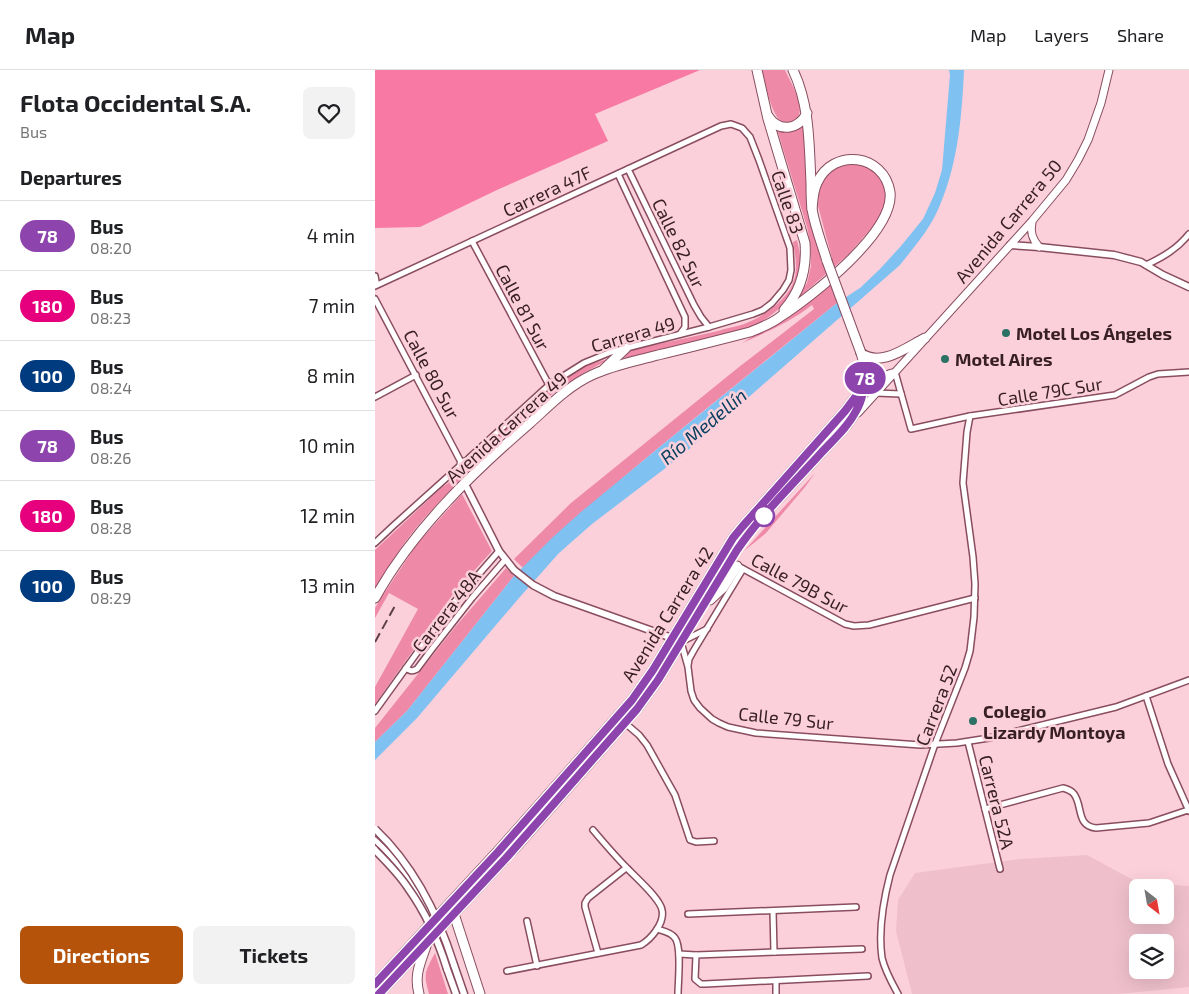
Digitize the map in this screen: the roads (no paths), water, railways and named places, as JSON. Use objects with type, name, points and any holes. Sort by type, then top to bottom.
[{"type":"highway","points":[[757,70],[766,111],[803,234],[806,252],[804,275],[792,302],[781,314],[760,328]]},
{"type":"highway","points":[[793,70],[807,113],[812,209],[827,261],[864,361],[865,374]]},
{"type":"highway","points":[[766,111],[773,122],[786,128],[799,124],[807,113]]},
{"type":"highway","points":[[760,328],[781,317],[841,270],[861,249],[886,216],[890,194],[883,176],[869,163],[862,160],[842,160],[825,172],[817,182],[812,209]]},
{"type":"highway","name":"Avenida Carrera 49","points":[[375,598],[398,560],[465,484],[506,444],[571,387],[603,370],[729,338],[760,328]]},
{"type":"highway","points":[[861,353],[871,358],[885,357],[925,338]]},
{"type":"highway","points":[[603,370],[625,348]]},
{"type":"highway","name":"Avenida Carrera 42","points":[[375,984],[498,852],[623,711],[701,609],[723,573],[736,565],[737,550],[754,527],[851,420],[861,401],[865,374]]},
{"type":"highway","name":"Avenida Carrera 42","points":[[379,994],[507,857],[647,696],[677,640],[696,598],[725,550],[742,527],[845,411],[857,395],[865,374]]},
{"type":"highway","points":[[462,464],[506,444]]},
{"type":"highway","points":[[701,609],[723,588],[736,565]]},
{"type":"highway","points":[[696,598],[723,573]]},
{"type":"highway","points":[[454,914],[480,994]]},
{"type":"highway","points":[[419,994],[417,976],[429,941]]},
{"type":"main road","name":"Avenida Carrera 50","points":[[851,420],[1010,246],[1066,180],[1088,140],[1109,70]]},
{"type":"main road","points":[[1032,221],[1031,234],[1033,240],[1039,246]]},
{"type":"main road","points":[[865,374],[879,377],[895,372]]},
{"type":"street","name":"Carrera 47F","points":[[375,286],[721,126],[731,124]]},
{"type":"street","name":"Calle 83","points":[[731,124],[742,128],[750,137],[789,248],[791,270],[789,280],[778,297]]},
{"type":"street","name":"Calle 82 Sur","points":[[628,169],[694,305],[709,327]]},
{"type":"street","name":"Calle 82 Sur","points":[[618,174],[685,317],[685,327],[680,334]]},
{"type":"street","points":[[1146,265],[1177,248],[1189,234]]},
{"type":"street","name":"Calle 81 Sur","points":[[472,241],[549,385]]},
{"type":"street","points":[[1010,246],[1039,246],[1075,253],[1114,255],[1146,265],[1189,287]]},
{"type":"street","points":[[375,276],[375,286]]},
{"type":"street","name":"Carrera 49","points":[[375,543],[549,385],[584,363],[625,348],[753,314],[763,310],[778,297]]},
{"type":"street","name":"Calle 80 Sur","points":[[375,299],[462,464]]},
{"type":"street","points":[[876,393],[901,394],[895,372]]},
{"type":"street","name":"Calle 79C Sur","points":[[901,394],[911,429],[970,416],[1115,395],[1149,376],[1189,372]]},
{"type":"street","points":[[375,397],[416,375]]},
{"type":"street","name":"Carrera 52","points":[[898,994],[888,976],[883,959],[881,938],[883,909],[890,875],[935,744],[970,651],[975,598],[973,557],[963,483],[970,416]]},
{"type":"street","points":[[465,484],[505,560],[514,570],[543,591],[677,640],[707,629]]},
{"type":"street","name":"Carrera 48A","points":[[375,711],[460,594],[499,551]]},
{"type":"street","name":"Carrera 48A","points":[[406,668],[411,671],[417,669],[453,622],[505,560]]},
{"type":"street","points":[[688,668],[691,655],[707,629],[736,565]]},
{"type":"street","name":"Calle 79B Sur","points":[[736,565],[845,624],[854,626],[869,625],[975,598]]},
{"type":"street","points":[[482,570],[490,578]]},
{"type":"street","name":"Calle 79 Sur","points":[[677,640],[688,668],[694,700],[700,708],[712,719],[729,727],[756,733],[897,744],[968,742],[1105,710],[1189,680]]},
{"type":"street","points":[[985,809],[1063,788],[1070,790],[1074,794],[1085,824],[1090,827],[1149,823],[1189,811],[1168,764],[1146,696]]},
{"type":"street","points":[[625,723],[647,745],[675,795],[690,840],[692,842],[714,841]]},
{"type":"street","name":"Carrera 52A","points":[[968,742],[1000,869]]},
{"type":"street","points":[[375,829],[397,852],[419,884],[439,921],[464,994]]},
{"type":"street","points":[[507,971],[641,945],[657,929],[662,914],[662,908],[658,901],[593,830]]},
{"type":"street","points":[[375,840],[399,865],[434,920]]},
{"type":"street","points":[[375,850],[402,880],[424,913],[440,947],[456,994]]},
{"type":"street","points":[[598,953],[585,903],[588,898],[626,868]]},
{"type":"street","points":[[688,914],[856,907]]},
{"type":"street","points":[[773,911],[774,952]]},
{"type":"street","points":[[527,921],[537,966]]},
{"type":"street","points":[[657,929],[675,937],[677,943],[679,954],[678,994]]},
{"type":"street","points":[[679,954],[862,950]]},
{"type":"street","points":[[696,955],[694,975],[695,979],[701,984],[868,976]]},
{"type":"street","points":[[776,981],[776,994]]},
{"type":"water","name":"Río Medellín","points":[[949,70],[964,70],[958,139],[951,173],[932,222],[900,265],[680,457],[592,524],[559,553],[417,718],[375,760],[375,742],[407,711],[514,576],[553,537],[667,441],[837,303],[860,288],[901,246],[923,219],[935,193],[942,170]]},
{"type":"railway","points":[[375,642],[396,604]]},
{"type":"place","name":"Motel Los Ángeles","points":[[1006,333]]},
{"type":"place","name":"Motel Aires","points":[[945,359]]},
{"type":"place","name":"Colegio Lizardy Montoya","points":[[973,721]]}]
